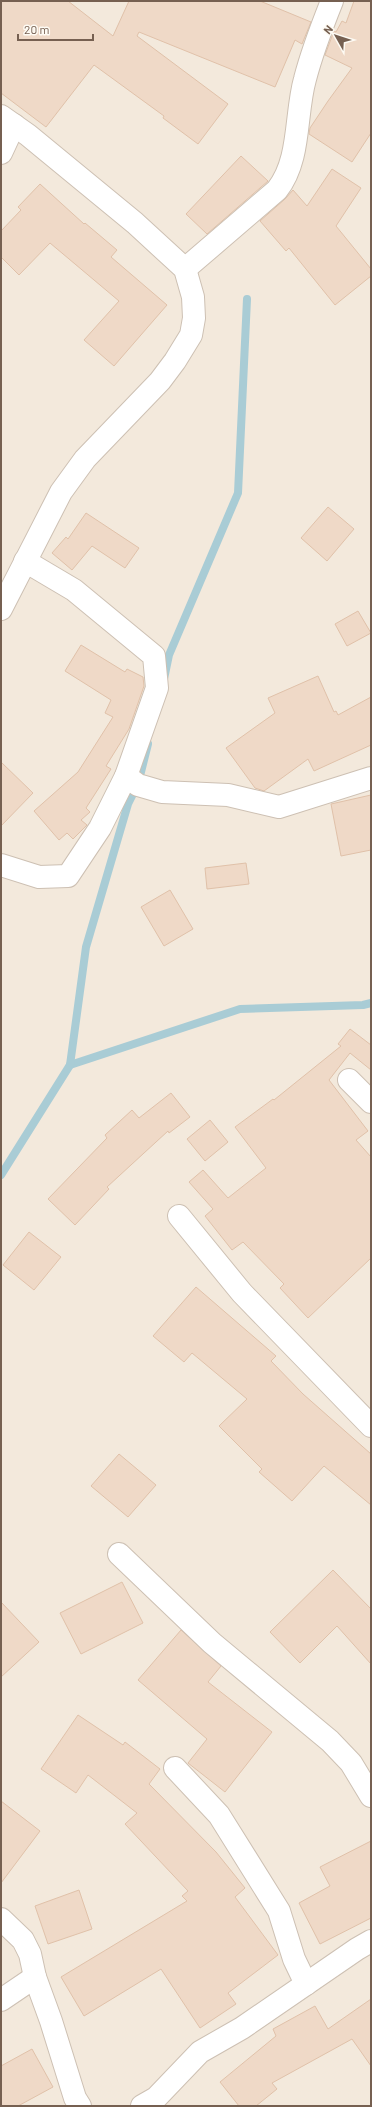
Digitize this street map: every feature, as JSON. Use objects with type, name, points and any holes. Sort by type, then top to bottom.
[{"type":"street","points":[[184,269],[278,190],[286,179],[292,160],[305,78],[317,39],[332,1]]},
{"type":"street","points":[[1,153],[7,121],[135,223],[184,269],[193,297],[194,318],[191,335],[175,361],[160,381],[85,459],[61,492],[1,609]]},
{"type":"street","points":[[1,865],[39,877],[68,876],[100,828],[126,776],[157,688],[154,656],[74,590],[25,561]]},
{"type":"street","points":[[126,776],[138,785],[162,792],[228,795],[279,807],[371,778]]},
{"type":"street","points":[[349,1080],[371,1102]]},
{"type":"street","points":[[179,1216],[242,1292],[371,1426]]},
{"type":"street","points":[[119,1554],[212,1643],[330,1741],[351,1763],[371,1796]]},
{"type":"street","points":[[176,1768],[219,1815],[272,1899],[279,1912],[294,1959],[306,1984]]},
{"type":"street","points":[[1,1919],[23,1940],[30,1954],[35,1977],[51,2021],[75,2098],[80,2106]]},
{"type":"street","points":[[142,2106],[156,2098],[200,2052],[242,2028],[357,1948],[371,1941]]},
{"type":"street","points":[[1,2000],[35,1977]]},
{"type":"shaded area","points":[[1,1],[371,1],[371,2106],[1,2106]]},
{"type":"building","points":[[1,1],[68,1],[113,36],[129,1],[260,1],[311,22],[302,44],[295,40],[275,87],[139,32],[137,36],[228,104],[198,144],[163,118],[164,116],[94,65],[46,127],[1,93]]},
{"type":"building","points":[[354,1],[371,1],[371,133],[352,162],[309,134],[310,128],[352,68],[325,55],[334,31],[336,32],[342,21],[346,23]]},
{"type":"building","points":[[241,156],[268,181],[207,234],[186,214]]},
{"type":"building","points":[[332,169],[361,188],[336,226],[371,269],[371,276],[335,305],[289,248],[286,251],[260,221],[293,190],[307,206]]},
{"type":"building","points":[[40,184],[84,224],[85,223],[117,250],[111,257],[167,305],[114,366],[84,340],[119,301],[50,243],[19,275],[1,257],[1,231],[21,210],[18,207]]},
{"type":"building","points":[[328,507],[354,529],[327,561],[301,538]]},
{"type":"building","points":[[86,513],[139,548],[125,568],[92,546],[72,570],[52,553],[66,537],[68,539]]},
{"type":"building","points":[[358,611],[371,633],[347,646],[335,624]]},
{"type":"building","points":[[81,645],[125,672],[127,669],[143,677],[144,686],[129,729],[106,766],[111,769],[86,808],[90,812],[81,820],[87,825],[73,839],[67,833],[59,840],[34,811],[78,772],[113,717],[105,713],[111,700],[65,671]]},
{"type":"building","points":[[318,676],[334,712],[336,711],[338,715],[371,697],[371,745],[314,771],[308,759],[264,791],[255,788],[226,748],[275,713],[268,698]]},
{"type":"building","points":[[1,762],[33,793],[1,826]]},
{"type":"building","points":[[371,795],[371,850],[341,856],[331,804]]},
{"type":"building","points":[[246,863],[249,884],[207,889],[205,868]]},
{"type":"building","points":[[170,890],[193,929],[164,946],[141,907]]},
{"type":"building","points":[[350,1029],[371,1045],[371,1070],[350,1053],[329,1080],[368,1131],[356,1140],[371,1157],[371,1258],[308,1318],[280,1288],[284,1284],[243,1242],[232,1250],[205,1216],[213,1209],[189,1182],[203,1170],[228,1198],[266,1168],[235,1127],[273,1099],[274,1100],[341,1046],[338,1044]]},
{"type":"building","points":[[171,1093],[190,1117],[169,1133],[168,1131],[107,1187],[109,1189],[75,1225],[48,1199],[107,1138],[105,1135],[132,1110],[139,1118]]},
{"type":"building","points":[[210,1120],[228,1142],[205,1161],[187,1139]]},
{"type":"building","points":[[29,1232],[61,1257],[34,1290],[3,1265]]},
{"type":"building","points":[[196,1287],[276,1356],[271,1361],[303,1394],[371,1454],[371,1505],[324,1466],[292,1501],[259,1472],[262,1469],[219,1426],[247,1399],[192,1353],[184,1362],[153,1336]]},
{"type":"building","points":[[119,1454],[156,1485],[128,1517],[91,1486]]},
{"type":"building","points":[[333,1570],[371,1609],[371,1664],[337,1626],[300,1663],[270,1632]]},
{"type":"building","points":[[122,1582],[143,1623],[81,1654],[60,1613]]},
{"type":"building","points":[[1,1602],[39,1642],[1,1677]]},
{"type":"building","points":[[181,1630],[221,1666],[208,1682],[272,1732],[225,1792],[188,1763],[207,1739],[138,1680]]},
{"type":"building","points":[[78,1715],[123,1745],[125,1742],[160,1769],[149,1784],[216,1852],[245,1888],[235,1897],[278,1955],[228,1993],[236,2004],[200,2028],[161,1969],[84,2016],[61,1977],[187,1901],[182,1896],[188,1891],[125,1824],[137,1813],[88,1775],[76,1793],[41,1769]]},
{"type":"building","points":[[1,1801],[40,1831],[1,1883]]},
{"type":"building","points":[[371,1841],[371,1918],[320,1944],[299,1903],[330,1886],[320,1867]]},
{"type":"building","points":[[79,1890],[92,1929],[48,1944],[35,1906]]},
{"type":"building","points":[[371,1999],[371,2066],[352,2039],[272,2083],[277,2089],[256,2106],[239,2106],[220,2082],[276,2036],[273,2029],[315,2006],[328,2029]]},
{"type":"building","points":[[32,2049],[53,2087],[18,2106],[1,2106],[1,2066]]},
{"type":"waterway","points":[[164,679],[169,655],[238,493],[247,299]]},
{"type":"waterway","points":[[1,1175],[70,1065],[86,947],[128,804],[138,784],[148,744]]},
{"type":"waterway","points":[[70,1065],[240,1009],[363,1005],[371,1003]]}]
